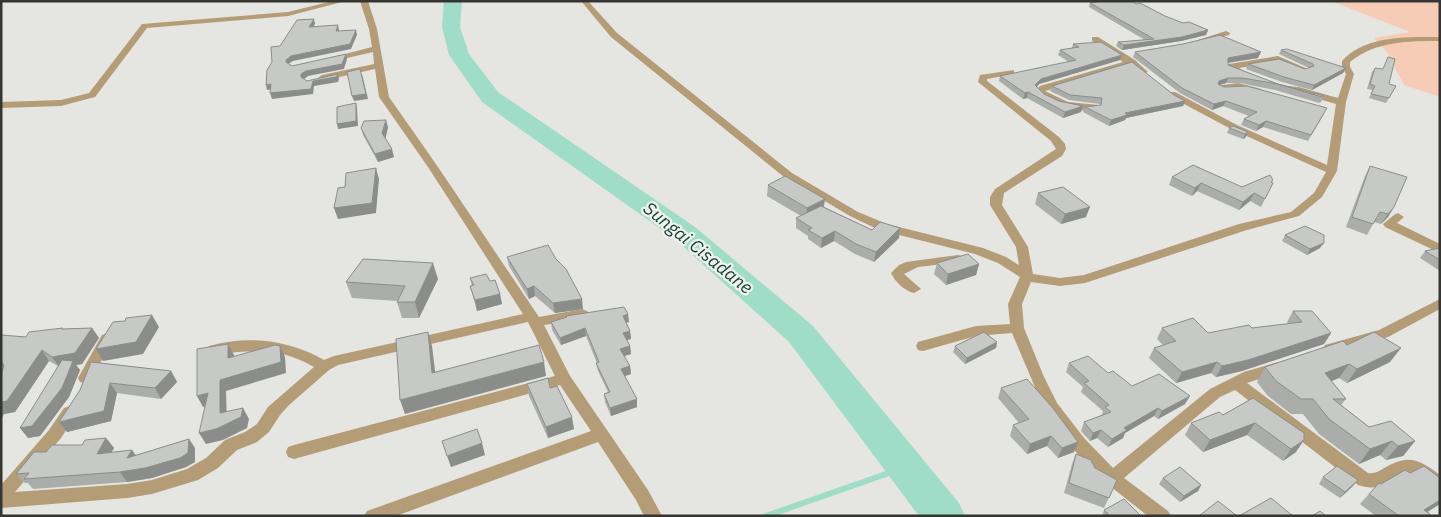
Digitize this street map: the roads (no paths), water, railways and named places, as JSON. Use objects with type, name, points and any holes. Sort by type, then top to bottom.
[{"type":"street","points":[[1,105],[72,101],[87,97],[92,94],[145,26],[288,14],[343,1]]},
{"type":"street","points":[[364,1],[373,30],[384,97],[433,166],[533,319],[564,379],[642,495],[653,516]]},
{"type":"street","points":[[585,1],[614,35],[788,175],[846,210],[882,227],[979,251],[1002,260],[1027,276],[1060,282],[1085,279],[1244,228],[1295,214],[1318,195],[1332,171],[1336,113],[1350,74],[1345,64],[1349,58],[1360,51],[1386,42],[1409,39],[1440,39]]},
{"type":"street","points":[[1190,43],[1226,33]]},
{"type":"street","points":[[1095,40],[1132,62],[1150,77]]},
{"type":"street","points":[[322,60],[376,49]]},
{"type":"street","points":[[1121,55],[1138,52]]},
{"type":"street","points":[[1248,76],[1229,67],[1278,59],[1306,70]]},
{"type":"street","points":[[1096,107],[1082,108],[1062,104],[1040,90],[1132,62]]},
{"type":"street","points":[[314,80],[378,66]]},
{"type":"street","points":[[1011,72],[983,77],[982,82],[1055,139],[1060,144],[1061,149],[1058,154],[999,191],[996,197],[996,205],[1000,213],[1022,247],[1027,276],[1015,304],[1017,328],[1051,406],[1078,443],[1112,478],[1162,516]]},
{"type":"street","points":[[1271,84],[1341,102]]},
{"type":"street","points":[[1163,87],[1176,97],[1234,127],[1332,171]]},
{"type":"street","points":[[1222,88],[1246,87],[1281,98]]},
{"type":"street","points":[[1394,222],[1414,236],[1440,249]]},
{"type":"street","points":[[914,289],[899,277],[897,273],[900,269],[920,262],[950,261],[979,251]]},
{"type":"street","points":[[1316,354],[1350,342],[1383,334],[1440,303]]},
{"type":"street","points":[[1,499],[135,490],[152,487],[192,474],[212,463],[231,445],[251,437],[263,428],[274,411],[324,366],[348,357],[533,319],[597,312]]},
{"type":"street","points":[[1,499],[55,434],[79,396],[90,365],[117,323]]},
{"type":"street","points":[[923,346],[976,332],[1017,328]]},
{"type":"street","points":[[209,351],[266,345],[302,353],[324,366]]},
{"type":"street","points":[[1112,478],[1215,393],[1249,376],[1291,362]]},
{"type":"street","points":[[294,452],[564,379]]},
{"type":"street","points":[[1236,383],[1364,480],[1377,481],[1403,466],[1411,466],[1417,468],[1440,485]]},
{"type":"street","points":[[373,516],[601,434]]},
{"type":"waterway","name":"Sungai Cisadane","points":[[453,1],[451,27],[459,55],[490,97],[685,233],[801,334],[944,516]]},
{"type":"waterway","points":[[766,516],[906,467]]}]
